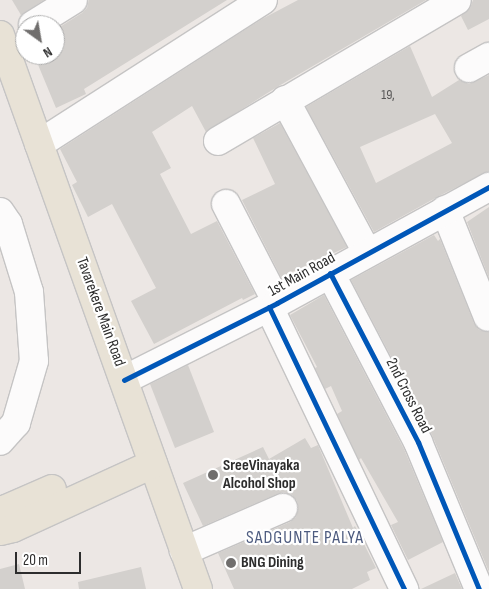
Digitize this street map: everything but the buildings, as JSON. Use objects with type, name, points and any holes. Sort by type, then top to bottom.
[{"type":"main road","name":"Tavarekere Main Road","points":[[9,36],[39,144],[198,589]]},
{"type":"main road","points":[[0,515],[6,510],[151,455]]},
{"type":"main road","points":[[0,530],[13,528],[151,455]]},
{"type":"street","points":[[49,15],[73,0]]},
{"type":"street","points":[[39,144],[263,0]]},
{"type":"street","points":[[218,142],[285,100],[457,0]]},
{"type":"street","points":[[285,100],[367,252]]},
{"type":"street","name":"1st Main Road","points":[[124,380],[273,305],[489,187]]},
{"type":"street","points":[[226,204],[404,589]]},
{"type":"street","points":[[445,210],[488,317]]},
{"type":"street","points":[[0,212],[8,224],[29,292],[34,361],[16,423],[0,441]]},
{"type":"street","name":"2nd Cross Road","points":[[330,273],[418,442],[479,589]]},
{"type":"street","points":[[184,550],[283,508]]},
{"type":"cycle path","points":[[124,380],[277,303],[489,187]]},
{"type":"cycle path","points":[[330,273],[418,442],[479,589]]},
{"type":"cycle path","points":[[269,307],[404,589]]},
{"type":"place","name":"SreeVinayaka Alcohol Shop","points":[[213,475]]},
{"type":"place","name":"BNG Dining","points":[[231,563]]},
{"type":"district","name":"SADGUNTE PALYA","points":[[305,538]]}]
